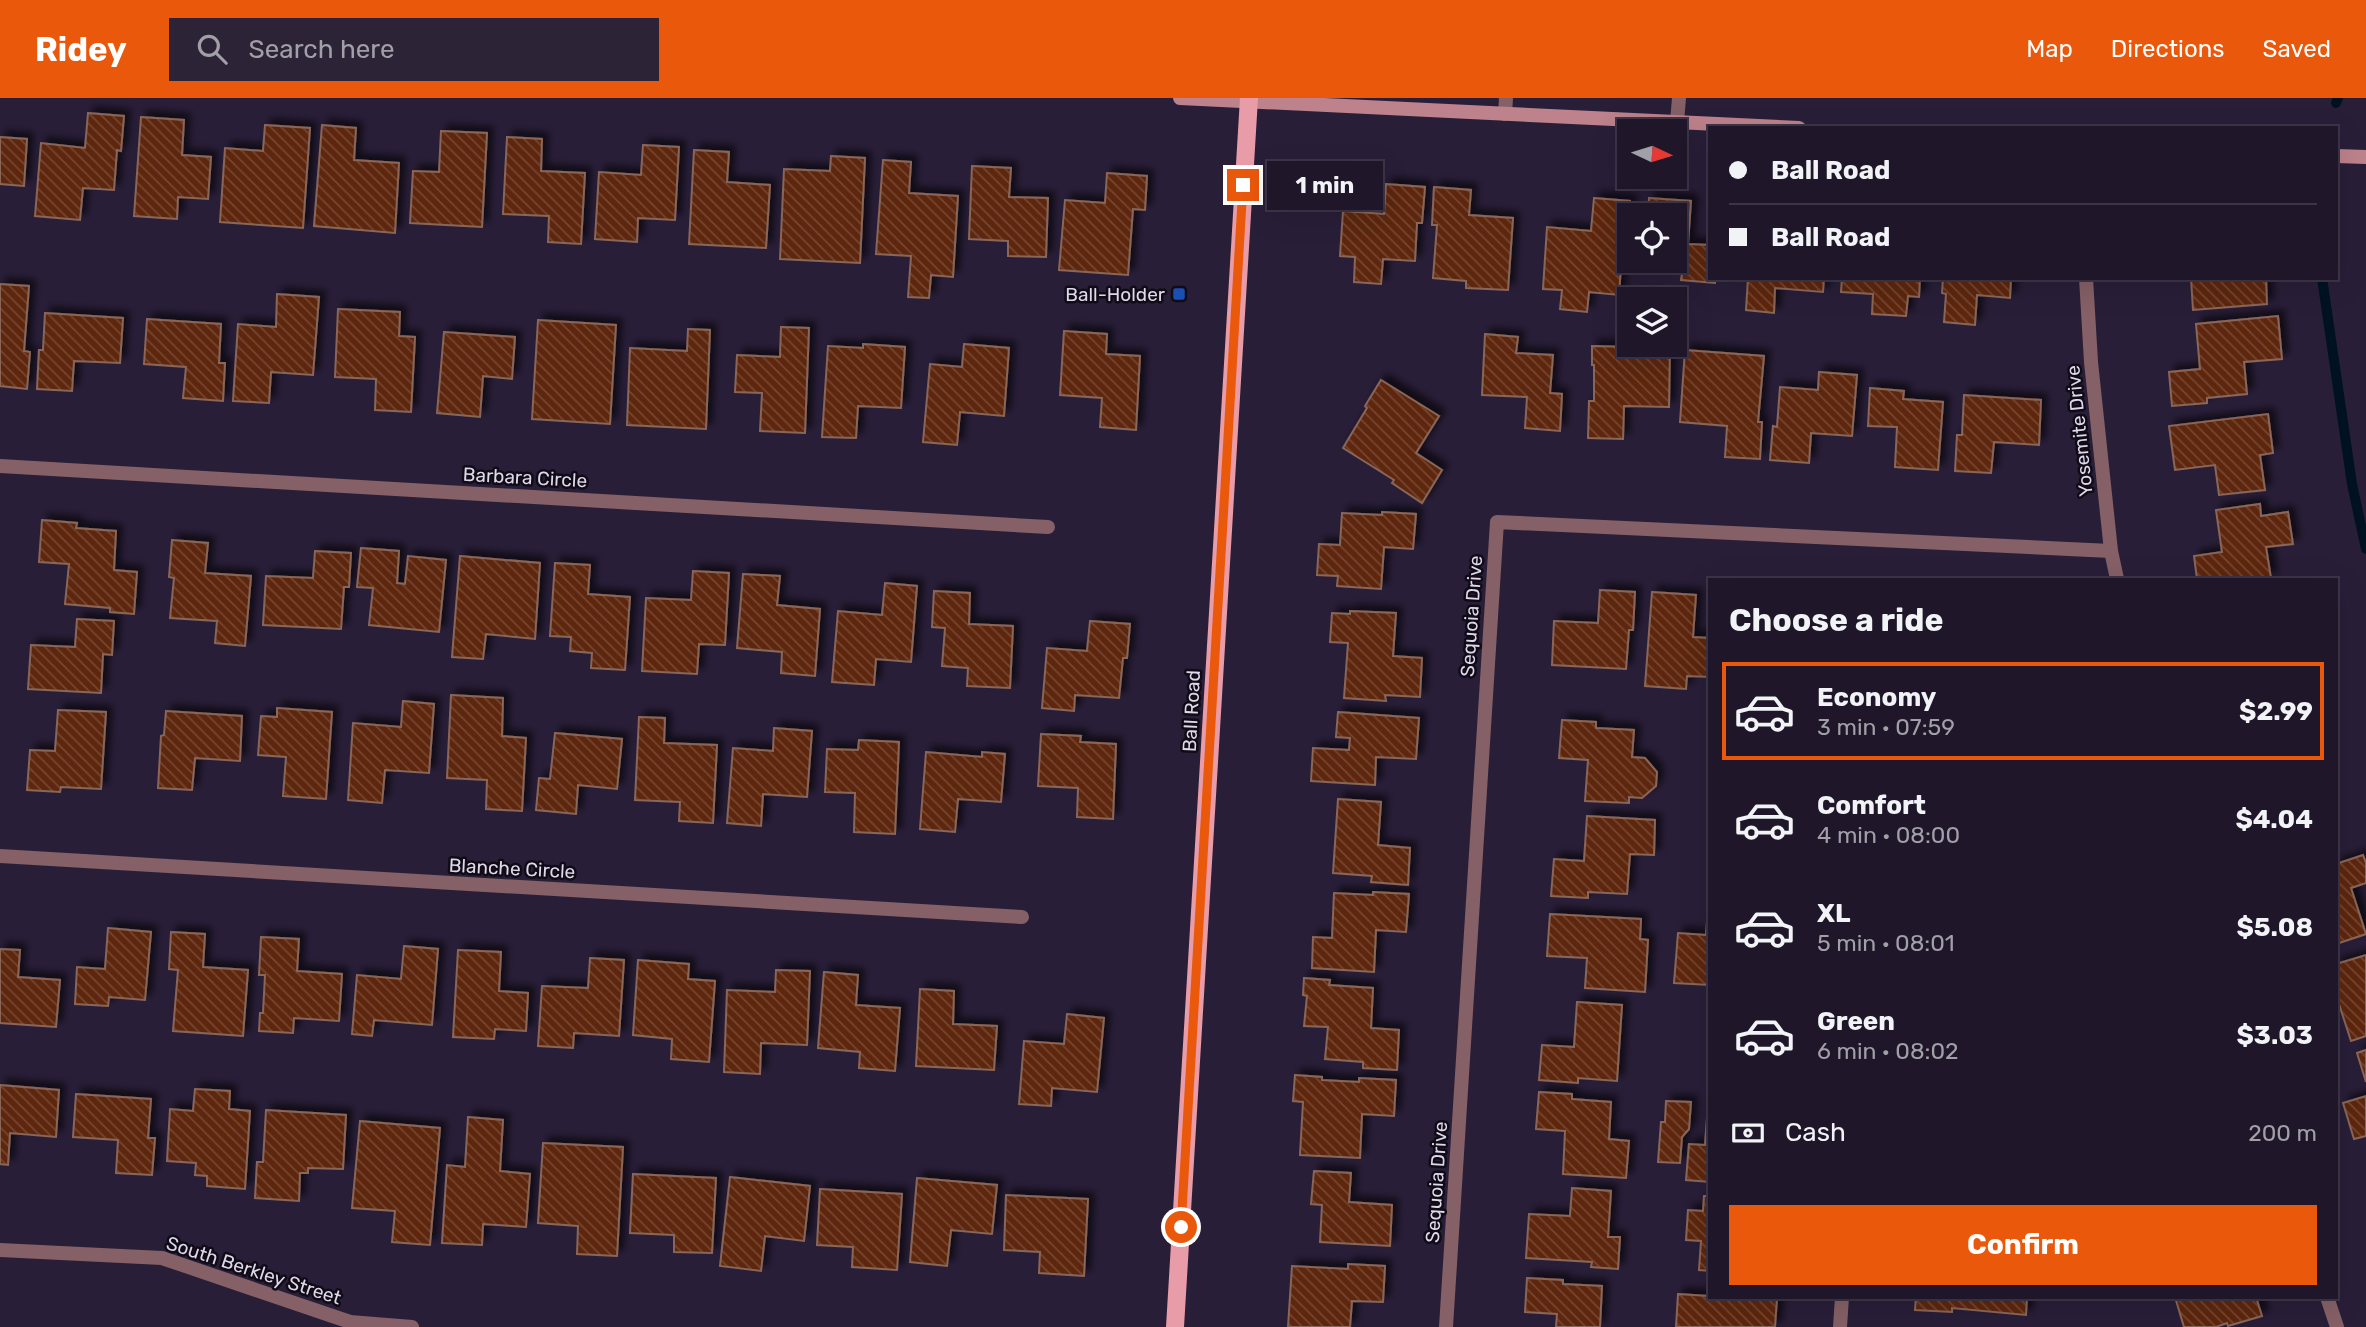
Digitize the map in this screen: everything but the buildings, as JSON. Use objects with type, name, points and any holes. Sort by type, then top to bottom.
[{"type":"main road","name":"Ball Road","points":[[1175,1327],[1248,100]]},
{"type":"street","points":[[1180,98],[1617,119]]},
{"type":"street","points":[[1505,114],[1506,98]]},
{"type":"street","points":[[1677,119],[1679,98]]},
{"type":"street","points":[[1687,122],[1758,126]]},
{"type":"street","points":[[2338,156],[2366,157]]},
{"type":"street","name":"Yosemite Drive","points":[[2086,280],[2091,362],[2111,551],[2117,578]]},
{"type":"street","name":"Barbara Circle","points":[[0,466],[1048,527]]},
{"type":"street","name":"Sequoia Drive","points":[[1446,1327],[1497,522],[2111,551]]},
{"type":"street","name":"Blanche Circle","points":[[0,856],[1022,918]]},
{"type":"street","name":"South Berkley Street","points":[[0,1250],[162,1258],[349,1322],[412,1327]]},
{"type":"street","points":[[1840,1327],[1842,1299]]},
{"type":"street","points":[[2328,1299],[2337,1327]]},
{"type":"waterway","points":[[2336,103],[2338,98]]},
{"type":"waterway","points":[[2322,280],[2352,484],[2366,549]]},
{"type":"place","name":"Ball-Holder","points":[[1179,294]]},
{"type":"route","points":[[1181,1227],[1243,185]]}]
